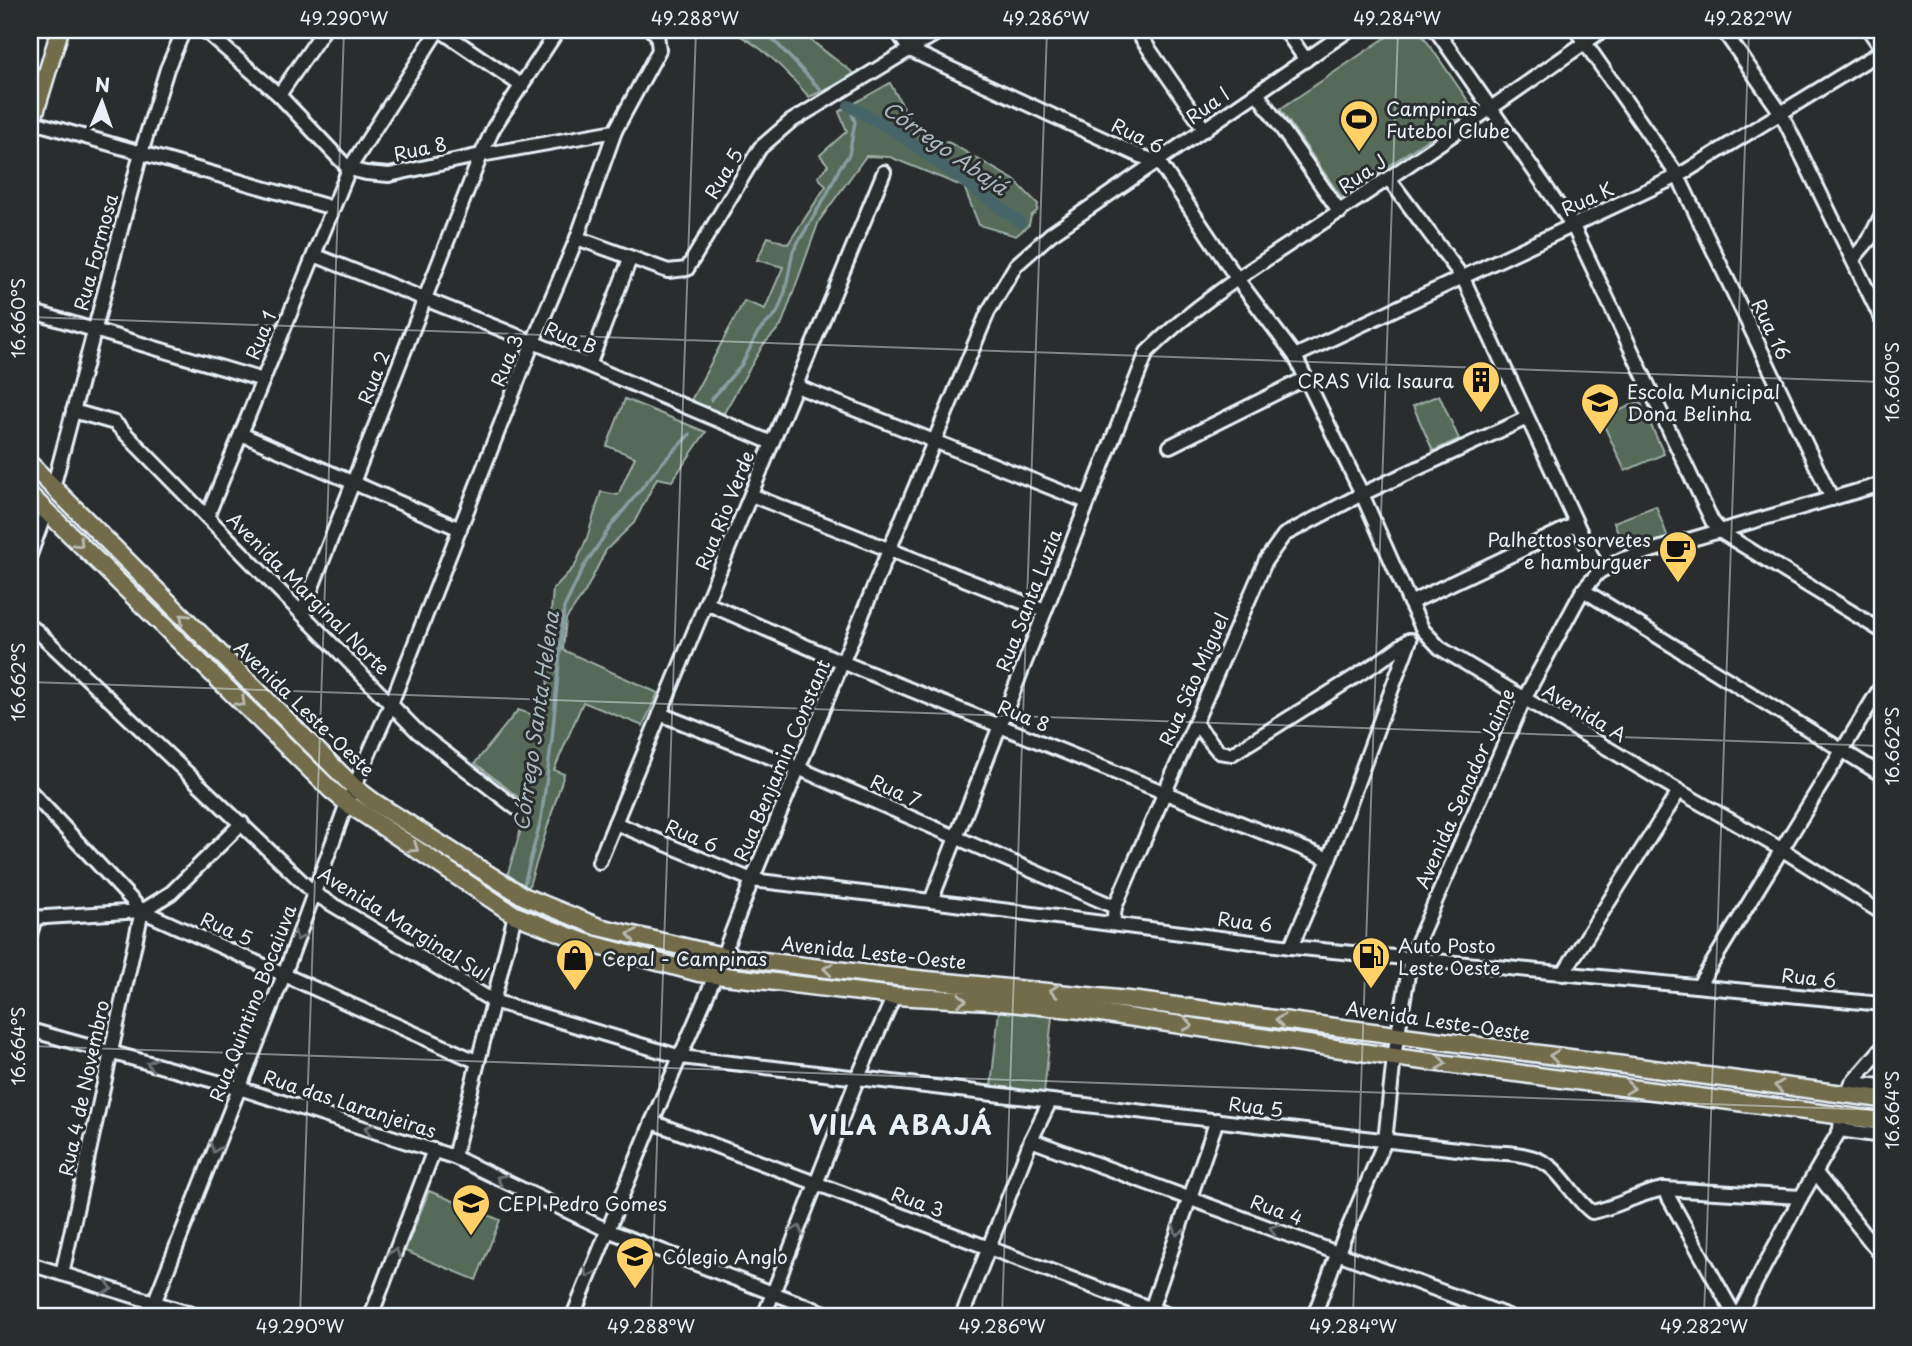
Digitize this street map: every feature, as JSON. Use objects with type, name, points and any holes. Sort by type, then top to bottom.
[{"type":"main road","points":[[30,124],[60,30]]},
{"type":"main road","name":"Avenida Leste-Oeste","points":[[30,464],[354,787],[523,896],[599,927],[723,956],[877,975],[1138,1001],[1398,1036],[1850,1089],[1882,1099]]},
{"type":"main road","name":"Avenida Leste-Oeste","points":[[30,495],[347,803],[515,915],[584,942],[716,976],[894,996],[989,1001],[1081,1010],[1840,1123],[1882,1121]]},
{"type":"street","name":"Rua Formosa","points":[[53,488],[141,153],[167,69],[184,30]]},
{"type":"street","points":[[204,30],[279,95],[349,169],[439,30],[522,86]]},
{"type":"street","points":[[279,95],[324,30]]},
{"type":"street","points":[[481,155],[494,127],[558,30]]},
{"type":"street","points":[[896,30],[910,50]]},
{"type":"street","name":"Rua 5","points":[[577,238],[668,271],[687,269],[760,148],[790,122],[942,30]]},
{"type":"street","points":[[1136,30],[1205,130]]},
{"type":"street","points":[[1284,30],[1306,60]]},
{"type":"street","name":"Rua l","points":[[1051,234],[1349,30]]},
{"type":"street","points":[[1436,30],[1573,226],[1712,521],[1721,532],[1882,631]]},
{"type":"street","name":"Rua 16","points":[[1576,30],[1678,176],[1832,499]]},
{"type":"street","name":"Rua J","points":[[1147,352],[1172,327],[1238,280],[1603,30]]},
{"type":"street","points":[[1723,30],[1781,113],[1882,320]]},
{"type":"street","points":[[1869,30],[1882,50]]},
{"type":"street","name":"Rua 3","points":[[391,704],[533,342],[577,238],[615,131],[659,50],[654,32]]},
{"type":"street","name":"Rua 6","points":[[910,50],[1158,162],[1238,280],[1295,356]]},
{"type":"street","name":"Rua K","points":[[1295,356],[1678,176],[1882,50]]},
{"type":"street","points":[[1257,93],[1340,212]]},
{"type":"street","points":[[30,124],[333,208]]},
{"type":"street","name":"Rua 8","points":[[349,169],[389,175],[615,131]]},
{"type":"street","name":"Rua 2","points":[[302,613],[481,155]]},
{"type":"street","name":"Rua 1","points":[[207,517],[349,169]]},
{"type":"street","name":"Rua Rio Verde","points":[[599,862],[884,172]]},
{"type":"street","points":[[1389,179],[1463,278],[1599,572]]},
{"type":"street","points":[[1853,259],[1868,240],[1882,214]]},
{"type":"street","name":"Rua Benjamin Constant","points":[[573,1316],[652,1122],[716,976],[752,880],[988,312],[1016,265],[1051,234]]},
{"type":"street","name":"Rua B","points":[[314,255],[533,342],[772,443]]},
{"type":"street","points":[[589,365],[630,259]]},
{"type":"street","points":[[30,311],[263,380]]},
{"type":"street","name":"Rua Santa Luzia","points":[[931,901],[1147,352]]},
{"type":"street","name":"Avenida A","points":[[1295,356],[1362,494],[1423,630],[1440,648],[1679,791],[1782,849],[1882,913]]},
{"type":"street","points":[[1170,446],[1306,378]]},
{"type":"street","points":[[796,386],[1087,502]]},
{"type":"street","name":"Avenida Marginal Norte","points":[[74,411],[115,423],[418,732],[516,808]]},
{"type":"street","name":"Rua São Miguel","points":[[1113,924],[1115,907],[1266,560],[1284,535],[1362,494],[1527,418]]},
{"type":"street","points":[[241,434],[460,529]]},
{"type":"street","name":"Avenida Senador Jaime","points":[[1314,1316],[1385,1141],[1394,1057],[1411,957],[1525,697],[1583,590],[1599,572],[1623,559],[1881,485]]},
{"type":"street","points":[[751,495],[1045,611]]},
{"type":"street","points":[[30,555],[46,510]]},
{"type":"street","points":[[1410,603],[1576,524]]},
{"type":"street","points":[[1583,590],[1882,775]]},
{"type":"street","name":"Rua 8","points":[[706,603],[842,662],[1329,859]]},
{"type":"street","name":"Avenida Marginal Sul","points":[[30,627],[315,894],[493,1001],[681,1057]]},
{"type":"street","points":[[1195,723],[1219,752],[1232,754],[1380,661],[1423,630]]},
{"type":"street","points":[[1292,947],[1329,859],[1410,640]]},
{"type":"street","points":[[1699,985],[1882,685]]},
{"type":"street","name":"Rua Quintino Bocaiuva","points":[[149,1316],[284,975],[347,803],[391,704]]},
{"type":"street","name":"Rua 7","points":[[660,714],[798,768],[1115,907]]},
{"type":"street","points":[[30,791],[142,911],[171,893],[242,823]]},
{"type":"street","points":[[1563,974],[1679,791]]},
{"type":"street","name":"Rua 6","points":[[615,823],[752,880],[1292,947],[1882,1004]]},
{"type":"street","name":"Rua 5","points":[[32,918],[142,911],[476,1061]]},
{"type":"street","name":"Rua 4 de Novembro","points":[[62,1274],[142,911]]},
{"type":"street","points":[[454,1157],[476,1061],[515,915]]},
{"type":"street","points":[[30,935],[32,918]]},
{"type":"street","points":[[764,1316],[858,1077],[894,996]]},
{"type":"street","name":"Rua das Laranjeiras","points":[[30,1030],[239,1088],[434,1150],[607,1230]]},
{"type":"street","points":[[1850,1089],[1882,1048]]},
{"type":"street","name":"Rua 5","points":[[681,1057],[1385,1141],[1525,1154],[1551,1167],[1583,1206],[1592,1212],[1606,1210],[1646,1192],[1664,1189],[1801,1197]]},
{"type":"street","points":[[1850,1089],[1882,1086]]},
{"type":"street","points":[[962,1316],[1031,1140],[1051,1101]]},
{"type":"street","points":[[1150,1312],[1217,1120]]},
{"type":"street","name":"Rua 3","points":[[652,1122],[989,1248],[1150,1312],[1171,1316]]},
{"type":"street","points":[[1736,1316],[1816,1173],[1840,1123]]},
{"type":"street","name":"Avenida Leste-Oeste","points":[[1840,1123],[1882,1136]]},
{"type":"street","name":"Rua 4","points":[[1031,1140],[1508,1316]]},
{"type":"street","points":[[371,1316],[434,1150]]},
{"type":"street","points":[[1816,1173],[1882,1256]]},
{"type":"street","points":[[1664,1189],[1736,1316]]},
{"type":"street","points":[[607,1230],[833,1316]]},
{"type":"street","points":[[30,1264],[198,1316]]},
{"type":"green space","points":[[728,30],[801,30],[857,76],[809,97],[762,50]]},
{"type":"green space","name":"Campinas Futebol Clube","points":[[1397,30],[1419,30],[1473,108],[1342,198],[1280,109]]},
{"type":"green space","points":[[890,83],[912,123],[934,139],[950,143],[1014,180],[1038,204],[1029,225],[1016,236],[979,225],[964,187],[890,157],[866,156],[819,221],[781,326],[763,345],[721,418],[689,404],[744,301],[765,309],[783,267],[757,260],[768,237],[788,244],[826,186],[818,177],[828,165],[820,155],[847,131],[839,112]]},
{"type":"green space","points":[[1439,395],[1459,439],[1433,451],[1413,406]]},
{"type":"green space","points":[[625,399],[706,432],[672,481],[657,478],[634,523],[606,550],[585,592],[566,619],[563,650],[658,693],[643,726],[583,702],[554,770],[564,774],[528,889],[506,880],[528,805],[475,763],[518,710],[536,716],[547,712],[548,648],[553,589],[575,566],[601,492],[618,495],[635,457],[607,446]]},
{"type":"green space","points":[[1640,401],[1664,454],[1625,471],[1601,419]]},
{"type":"green space","points":[[1656,506],[1668,538],[1626,553],[1614,522]]},
{"type":"green space","points":[[999,1011],[1052,1017],[1044,1093],[991,1087]]},
{"type":"green space","points":[[429,1191],[500,1220],[476,1280],[405,1251]]},
{"type":"waterway","name":"Córrego Santa Helena","points":[[764,30],[822,91]]},
{"type":"waterway","name":"Córrego Santa Helena","points":[[711,400],[742,364],[758,332],[777,313],[785,292],[793,251],[849,155],[855,122],[849,106]]},
{"type":"waterway","name":"Córrego Abajá","points":[[849,106],[892,129],[1020,222]]},
{"type":"waterway","name":"Córrego Santa Helena","points":[[524,885],[541,819],[552,739],[564,608],[583,568],[611,526],[661,464],[690,434]]},
{"type":"place","name":"Campinas Futebol Clube","points":[[1359,153]]},
{"type":"place","name":"CRAS Vila Isaura","points":[[1481,414]]},
{"type":"place","name":"Escola Municipal Dona Belinha","points":[[1600,436]]},
{"type":"place","name":"Palhettos sorvetes e hamburguer","points":[[1678,584]]},
{"type":"place","name":"Auto Posto Leste Oeste","points":[[1371,990]]},
{"type":"place","name":"Cepal - Campinas","points":[[575,992]]},
{"type":"place","name":"CEPI Pedro Gomes","points":[[471,1237]]},
{"type":"place","name":"Cólegio Anglo","points":[[635,1290]]},
{"type":"district","name":"VILA ABAJÁ","points":[[901,1124]]}]
